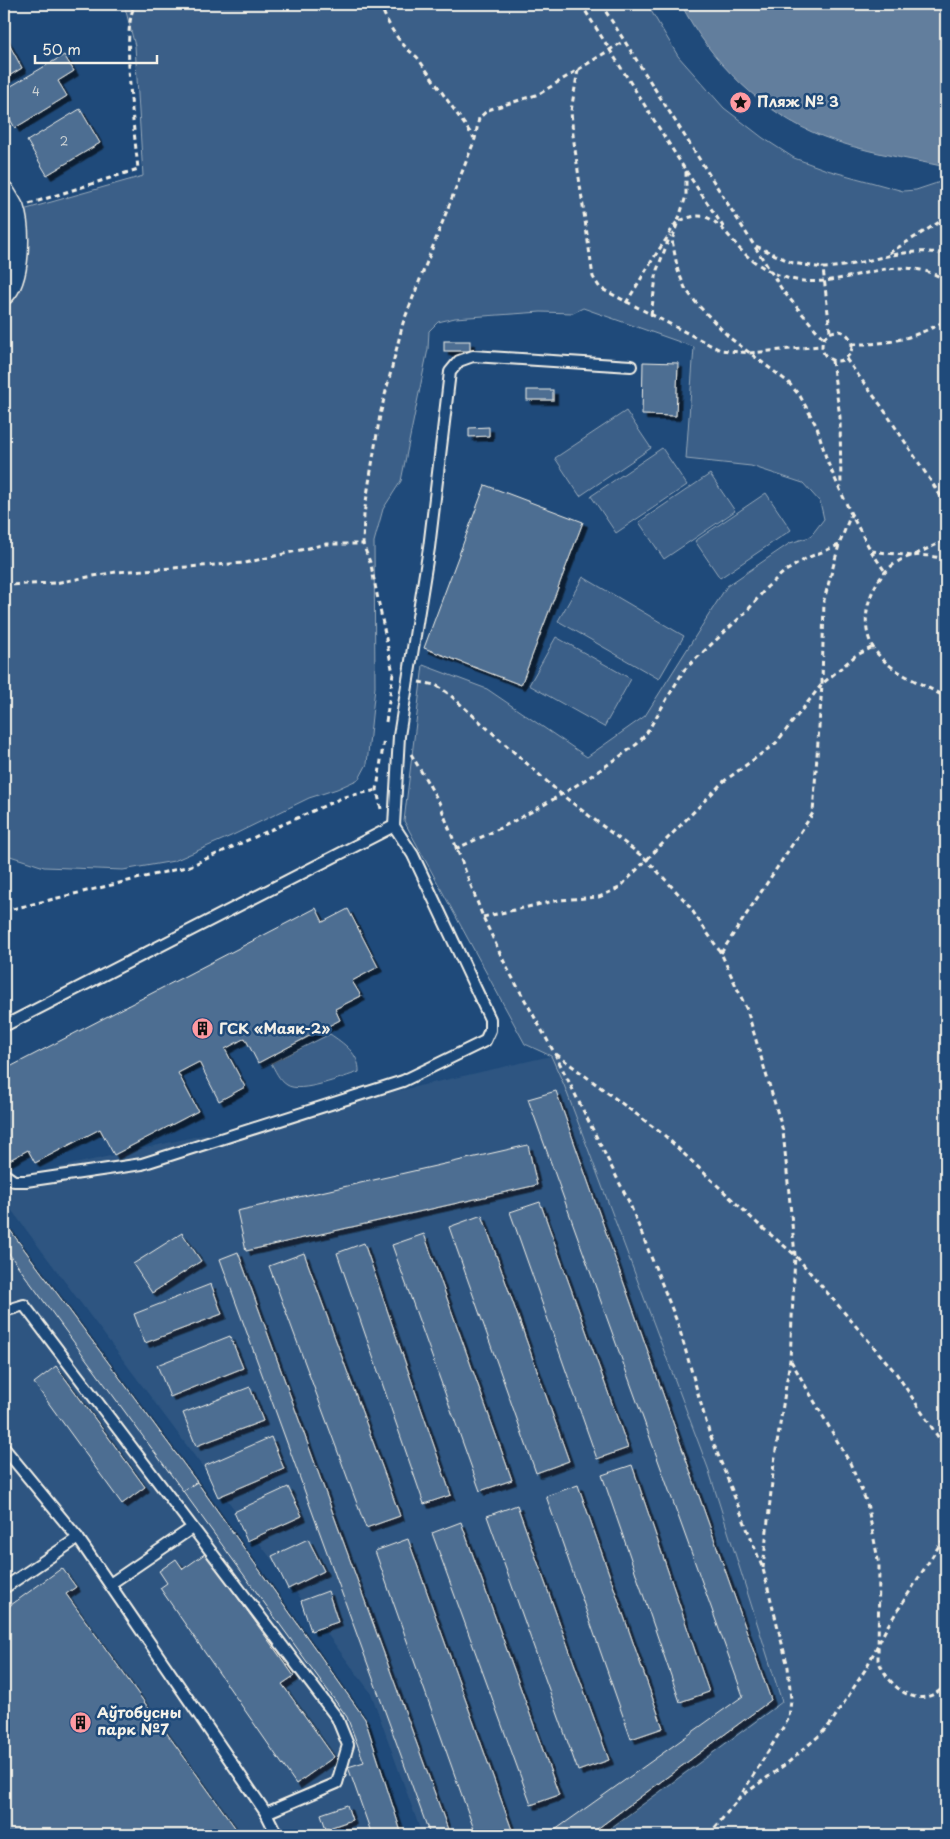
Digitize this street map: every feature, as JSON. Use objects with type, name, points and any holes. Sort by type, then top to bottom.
[{"type":"street","points":[[4,190],[14,208],[18,250],[15,276],[6,294]]},
{"type":"lane","points":[[4,1174],[14,1181],[26,1181],[142,1164],[403,1081],[485,1040],[490,1030],[490,1019],[413,855],[389,829],[399,736],[429,548],[450,372],[459,361],[473,356],[630,366]]},
{"type":"lane","points":[[4,1026],[389,829]]},
{"type":"lane","points":[[4,1311],[24,1305],[337,1718],[348,1745],[337,1783],[266,1813]]},
{"type":"lane","points":[[4,1450],[78,1538],[266,1813],[277,1835]]},
{"type":"lane","points":[[110,1584],[192,1528]]},
{"type":"lane","points":[[4,1588],[78,1538]]},
{"type":"path","points":[[14,208],[138,169],[129,67],[129,25],[134,7],[145,4]]},
{"type":"path","points":[[264,4],[273,6],[317,4]]},
{"type":"path","points":[[380,4],[388,24],[405,48],[417,57],[475,139]]},
{"type":"path","points":[[580,4],[728,235]]},
{"type":"path","points":[[602,4],[783,291],[823,338]]},
{"type":"path","points":[[389,829],[377,790],[393,673],[371,565],[364,544],[364,514],[380,415],[403,323],[475,139],[479,118],[488,110],[518,102],[538,94],[624,41]]},
{"type":"path","points":[[578,69],[571,111],[573,135],[593,277],[600,288],[720,350],[750,353],[821,346]]},
{"type":"path","points":[[686,171],[686,196],[672,240],[673,252],[685,288],[697,304],[730,338],[788,382],[800,396],[813,419],[827,461],[841,488],[851,514],[871,551],[886,573]]},
{"type":"path","points":[[626,303],[677,222],[689,217],[703,217],[714,221],[747,256],[772,273],[789,278],[825,282],[876,270],[905,267],[928,271],[946,280]]},
{"type":"path","points":[[753,244],[771,255],[792,264],[823,268],[855,264],[886,254],[946,218]]},
{"type":"path","points":[[651,315],[657,270],[663,249],[677,222]]},
{"type":"path","points":[[886,254],[914,252],[946,254]]},
{"type":"path","points":[[823,268],[830,332]]},
{"type":"path","points":[[852,344],[895,342],[916,336],[946,320]]},
{"type":"path","points":[[840,330],[845,333],[852,344],[850,354],[846,359],[832,361],[826,357],[821,346],[823,338],[830,332],[840,330]]},
{"type":"path","points":[[846,359],[882,407],[946,504]]},
{"type":"path","points":[[832,361],[840,417],[841,488]]},
{"type":"path","points":[[721,953],[813,813],[822,684],[824,600],[839,545],[851,514]]},
{"type":"path","points":[[946,540],[912,556],[886,573],[873,590],[866,611],[865,623],[873,647],[882,660],[895,670],[946,698]]},
{"type":"path","points":[[4,585],[55,583],[116,572],[245,563],[326,544],[364,544]]},
{"type":"path","points":[[456,849],[491,833],[562,795],[637,744],[646,734],[684,670],[746,611],[767,587],[784,572],[807,558],[839,545]]},
{"type":"path","points":[[871,551],[946,559]]},
{"type":"path","points":[[483,917],[559,900],[609,894],[619,888],[723,782],[776,743],[822,684],[855,656],[873,647]]},
{"type":"path","points":[[393,673],[407,680],[436,685],[449,694],[562,795],[647,860],[687,903],[721,953],[747,1010],[783,1131],[795,1255],[790,1360],[774,1463],[763,1569]]},
{"type":"path","points":[[399,736],[439,802],[483,917],[506,966],[555,1054],[629,1202],[678,1324],[709,1432],[763,1569],[788,1667],[791,1700],[789,1718],[739,1798],[709,1835]]},
{"type":"path","points":[[4,911],[190,866],[344,797],[377,790]]},
{"type":"path","points":[[555,1054],[664,1135],[758,1224],[795,1255],[896,1373],[946,1449]]},
{"type":"path","points":[[790,1360],[850,1463],[867,1503],[879,1565],[878,1660],[883,1672],[898,1690],[916,1697],[934,1694],[946,1685]]},
{"type":"path","points":[[739,1798],[821,1734],[845,1704],[887,1627],[946,1535]]},
{"type":"shaded area","points":[[124,4],[647,4],[678,56],[724,108],[763,138],[794,158],[827,170],[903,191],[916,190],[946,180],[946,1835],[601,1835],[782,1702],[708,1468],[564,1085],[551,1056],[525,1044],[404,821],[423,665],[487,689],[587,757],[645,716],[727,586],[790,543],[810,537],[824,519],[820,502],[803,483],[751,466],[686,459],[694,347],[583,308],[573,313],[541,312],[455,318],[438,322],[429,331],[428,349],[401,481],[383,509],[374,542],[375,687],[367,764],[359,779],[337,789],[309,798],[174,861],[123,870],[44,867],[4,854],[4,330],[16,276],[16,212],[143,176],[135,46]]},
{"type":"shaded area","points":[[681,4],[946,4],[946,167],[854,147],[824,137],[780,115],[740,83],[723,65],[707,46]]},
{"type":"shaded area","points":[[626,411],[651,448],[580,496],[555,458]]},
{"type":"shaded area","points":[[662,448],[687,485],[616,533],[591,496]]},
{"type":"shaded area","points":[[710,474],[735,511],[664,559],[639,522]]},
{"type":"shaded area","points":[[766,493],[791,530],[720,578],[695,541]]},
{"type":"shaded area","points":[[583,577],[684,636],[659,679],[558,621]]},
{"type":"shaded area","points":[[556,637],[631,679],[604,727],[529,685]]},
{"type":"shaded area","points":[[330,1034],[354,1054],[359,1066],[359,1072],[311,1086],[293,1087],[284,1083],[277,1075],[271,1063]]},
{"type":"shaded area","points":[[551,1056],[564,1085],[708,1468],[783,1702],[601,1835],[422,1835],[371,1693],[4,1200],[4,1180]]},
{"type":"shaded area","points":[[4,1222],[197,1482],[365,1719],[402,1835],[4,1835]]},
{"type":"building","points":[[4,35],[22,68],[4,79]]},
{"type":"building","points":[[64,55],[74,71],[58,81],[67,96],[15,128],[4,109],[4,99],[10,95],[6,89]]},
{"type":"building","points":[[80,109],[100,143],[47,175],[27,141]]},
{"type":"building","points":[[444,341],[470,341],[470,351],[444,351]]},
{"type":"building","points":[[643,362],[678,363],[676,416],[642,415]]},
{"type":"building","points":[[527,390],[553,390],[553,400],[527,400]]},
{"type":"building","points":[[489,427],[489,436],[469,437],[469,428]]},
{"type":"building","points":[[485,485],[583,522],[521,685],[424,648]]},
{"type":"building","name":"ГСК «Маяк-2»","points":[[316,908],[323,922],[348,909],[378,967],[352,981],[361,996],[335,1009],[340,1020],[258,1063],[245,1038],[225,1049],[245,1087],[219,1101],[199,1062],[178,1073],[198,1111],[114,1155],[100,1129],[35,1163],[28,1150],[4,1163],[4,1070]]},
{"type":"building","points":[[556,1091],[771,1700],[589,1835],[548,1835],[743,1696],[528,1099]]},
{"type":"building","points":[[528,1145],[537,1185],[246,1251],[237,1211]]},
{"type":"building","points":[[540,1202],[628,1448],[597,1459],[510,1212]]},
{"type":"building","points":[[482,1215],[569,1461],[536,1473],[449,1227]]},
{"type":"building","points":[[4,1222],[197,1482],[183,1491],[4,1247]]},
{"type":"building","points":[[182,1233],[201,1261],[152,1293],[133,1264]]},
{"type":"building","points":[[424,1234],[512,1480],[480,1491],[392,1245]]},
{"type":"building","points":[[364,1243],[451,1495],[424,1504],[337,1253]]},
{"type":"building","points":[[238,1252],[450,1835],[430,1835],[220,1259]]},
{"type":"building","points":[[304,1253],[400,1516],[366,1528],[269,1266]]},
{"type":"building","points":[[211,1284],[222,1314],[145,1343],[134,1314]]},
{"type":"building","points":[[230,1336],[243,1368],[170,1397],[157,1365]]},
{"type":"building","points":[[56,1366],[145,1487],[122,1504],[34,1383]]},
{"type":"building","points":[[250,1387],[263,1421],[196,1446],[183,1413]]},
{"type":"building","points":[[271,1437],[284,1469],[218,1497],[204,1466]]},
{"type":"building","points":[[632,1465],[709,1692],[680,1702],[602,1475]]},
{"type":"building","points":[[197,1482],[365,1719],[402,1835],[372,1835],[348,1767],[364,1762],[347,1717],[183,1491]]},
{"type":"building","points":[[578,1485],[663,1728],[631,1739],[546,1496]]},
{"type":"building","points":[[288,1487],[302,1516],[247,1541],[234,1512]]},
{"type":"building","points":[[517,1505],[609,1760],[578,1771],[487,1516]]},
{"type":"building","points":[[461,1522],[559,1795],[531,1805],[432,1533]]},
{"type":"building","points":[[308,1539],[324,1571],[288,1589],[272,1556]]},
{"type":"building","points":[[408,1539],[512,1830],[498,1835],[476,1835],[375,1551]]},
{"type":"building","points":[[206,1553],[294,1676],[282,1684],[334,1757],[296,1784],[160,1588],[167,1583],[159,1571],[176,1559],[183,1569]]},
{"type":"building","name":"Аўтобусны парк №7","points":[[62,1568],[76,1587],[66,1594],[239,1833],[237,1835],[4,1835],[4,1610]]},
{"type":"building","points":[[328,1591],[338,1622],[311,1631],[301,1601]]},
{"type":"building","points":[[347,1805],[352,1820],[326,1829],[321,1814]]},
{"type":"place","name":"Пляж № 3","points":[[741,102]]},
{"type":"place","name":"ГСК «Маяк-2»","points":[[203,1029]]},
{"type":"place","name":"Аўтобусны парк №7","points":[[81,1722]]}]
